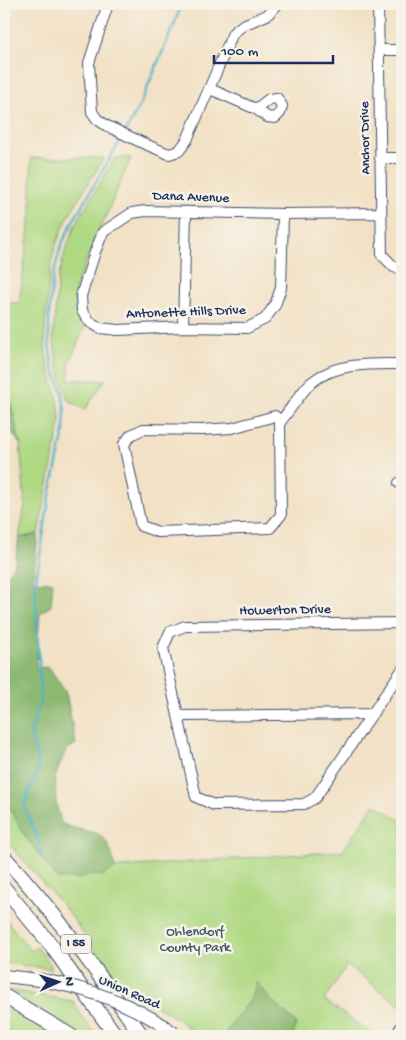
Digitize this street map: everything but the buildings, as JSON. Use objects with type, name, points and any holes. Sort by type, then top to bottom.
[{"type":"highway","name":"I 55","points":[[4,857],[46,904],[73,939],[142,1036]]},
{"type":"highway","name":"I 55","points":[[4,888],[51,945],[116,1036]]},
{"type":"highway","points":[[4,996],[71,1036]]},
{"type":"main road","name":"Union Road","points":[[4,976],[40,980],[74,987],[107,997],[151,1018],[176,1035]]},
{"type":"street","points":[[108,4],[89,63],[92,112],[97,119],[169,154],[178,151],[187,140],[233,33],[243,25],[267,15],[278,4]]},
{"type":"street","name":"Anchor Drive","points":[[378,4],[382,255],[398,269]]},
{"type":"street","points":[[379,50],[402,50]]},
{"type":"street","points":[[210,89],[256,109]]},
{"type":"street","points":[[380,158],[402,158]]},
{"type":"street","name":"Dana Avenue","points":[[90,322],[82,311],[81,296],[95,252],[103,232],[132,213],[146,211],[284,214],[381,213]]},
{"type":"street","points":[[183,327],[186,212]]},
{"type":"street","name":"Antonette Hills Drive","points":[[90,322],[100,328],[118,330],[183,327],[247,328],[265,319],[275,305],[281,288],[284,214]]},
{"type":"street","points":[[280,422],[276,416],[232,428],[202,430],[143,429],[131,435],[124,444],[141,526],[158,532],[270,528],[281,515],[280,422],[311,382],[337,368],[371,364],[402,364]]},
{"type":"street","name":"Howerton Drive","points":[[179,716],[163,648],[170,632],[185,626],[402,623]]},
{"type":"street","points":[[372,714],[179,716],[196,796],[214,805],[304,804],[315,798],[402,670]]},
{"type":"street","points":[[395,1036],[402,1026]]},
{"type":"green space","points":[[31,158],[104,158],[67,220],[57,242],[53,257],[48,287],[45,340],[48,365],[60,413],[60,424],[38,534],[19,538],[25,505],[20,444],[6,382],[11,379],[4,362],[4,303],[19,303],[31,213]]},
{"type":"green space","points":[[115,158],[131,158],[76,285],[76,307],[85,326],[69,364],[69,380],[105,380],[85,410],[68,400],[59,371],[53,337],[58,278],[75,225]]},
{"type":"green space","points":[[4,382],[6,382],[20,444],[4,421]]},
{"type":"green space","points":[[38,534],[33,581],[53,582],[51,606],[40,613],[36,668],[49,667],[66,693],[76,744],[66,750],[55,777],[56,802],[61,823],[72,828],[97,834],[107,843],[115,868],[102,876],[57,879],[21,830],[4,797],[4,581],[15,563],[19,538]]},
{"type":"green space","name":"Ohlendorf County Park","points":[[4,797],[21,830],[52,872],[343,851],[374,804],[402,821],[402,1007],[347,965],[324,1000],[375,1036],[284,1036],[227,1030],[226,1036],[198,1036],[179,1020],[154,1005],[126,992],[68,912],[4,838]]},
{"type":"green space","points":[[4,917],[31,951],[37,947],[51,965],[51,969],[4,963]]},
{"type":"green space","points":[[256,982],[269,998],[296,1023],[293,1036],[226,1036],[227,1030],[253,996]]},
{"type":"green space","points":[[8,990],[73,1001],[82,1017],[97,1036],[80,1036],[68,1027],[11,995]]},
{"type":"green space","points":[[4,1004],[62,1036],[16,1036],[4,1028]]},
{"type":"waterway","points":[[126,131],[139,107],[181,4]]},
{"type":"waterway","points":[[42,855],[24,805],[39,768],[31,733],[41,697],[35,587],[49,499],[64,432],[65,412],[62,391],[53,368],[49,345],[49,315],[53,276],[61,246],[73,221],[123,136]]}]
